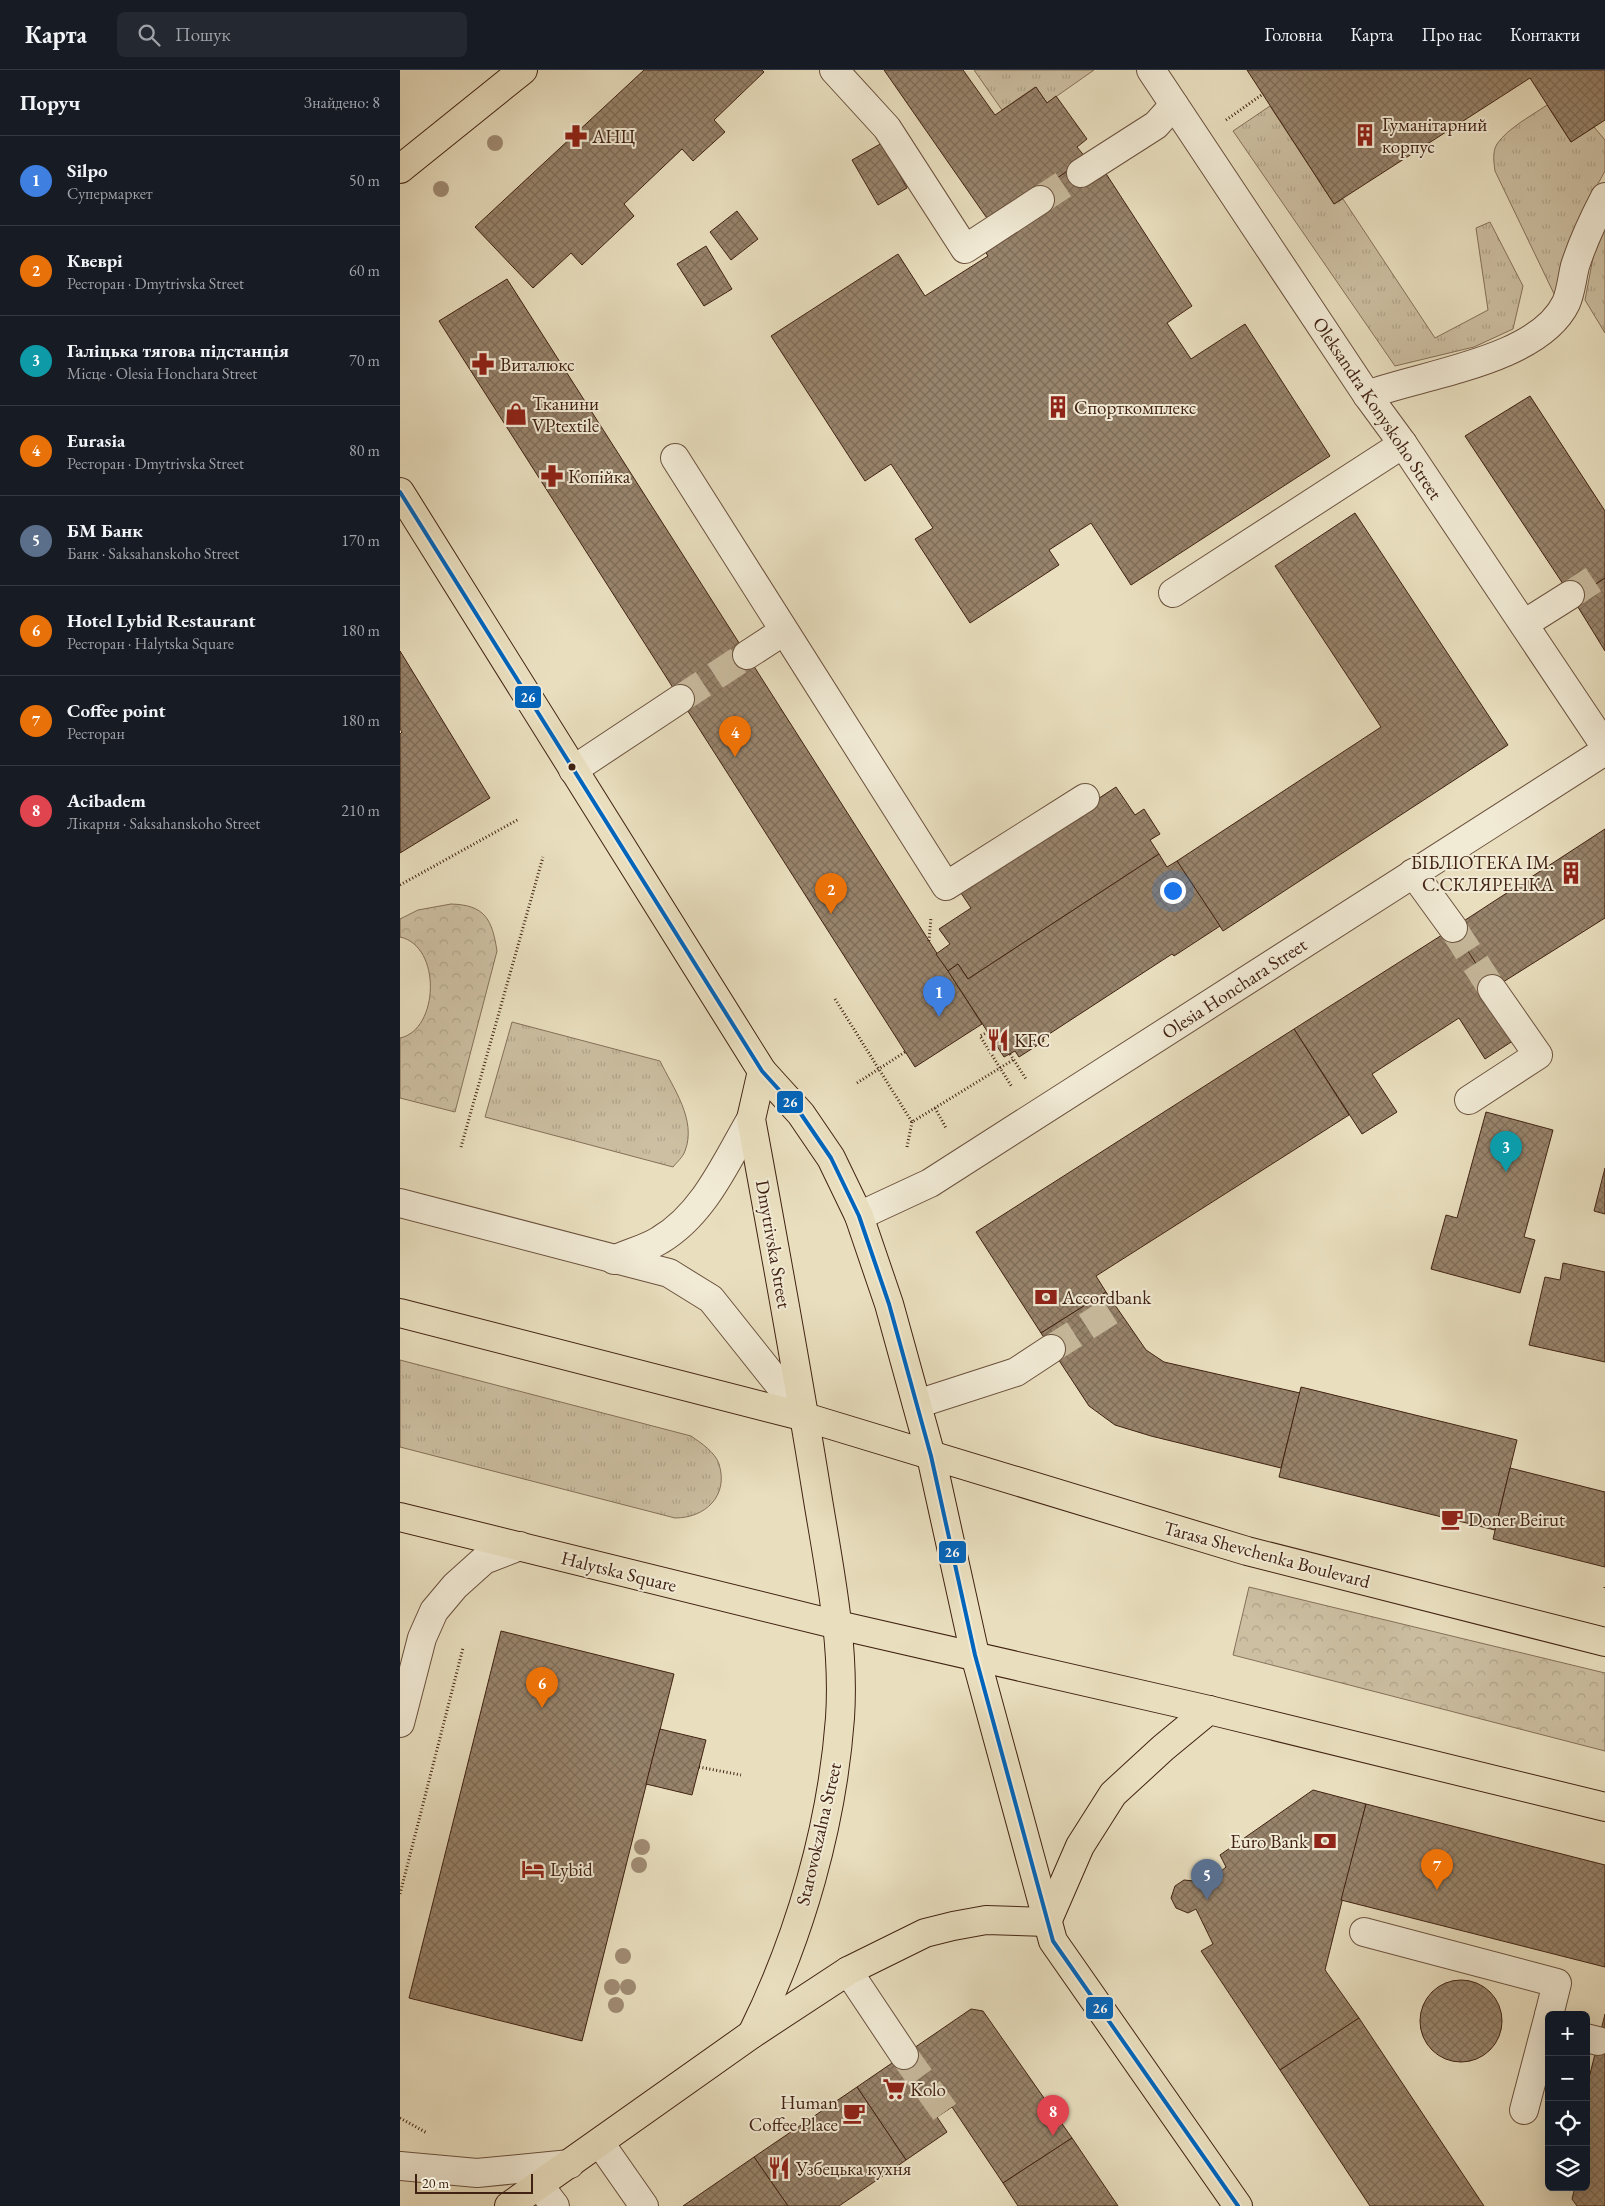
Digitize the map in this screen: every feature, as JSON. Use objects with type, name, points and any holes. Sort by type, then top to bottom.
[{"type":"main road","points":[[400,169],[523,70]]},
{"type":"main road","points":[[400,492],[762,1071],[801,1114],[831,1158],[858,1216],[888,1304],[917,1404],[931,1456],[975,1655],[1047,1922],[1054,1941],[1238,2206]]},
{"type":"main road","name":"Dmytrivska Street","points":[[762,1071],[752,1119],[805,1417]]},
{"type":"main road","points":[[400,1313],[805,1417],[931,1456]]},
{"type":"main road","points":[[805,1417],[838,1625]]},
{"type":"main road","name":"Tarasa Shevchenka Boulevard","points":[[931,1456],[1247,1550],[1605,1642]]},
{"type":"main road","name":"Halytska Square","points":[[400,1517],[838,1625],[975,1655]]},
{"type":"main road","name":"Starovokzalna Street","points":[[752,2034],[773,1992],[798,1924],[830,1800],[840,1716],[838,1625]]},
{"type":"main road","points":[[975,1655],[1605,1807]]},
{"type":"main road","points":[[1047,1922],[1080,1846],[1114,1794],[1163,1748],[1209,1710]]},
{"type":"main road","name":"Starovokzalna Street","points":[[509,2206],[547,2195],[570,2164],[752,2034],[848,1971],[925,1934],[953,1926],[986,1920],[1047,1922]]},
{"type":"street","points":[[834,70],[887,128],[965,249],[1040,200]]},
{"type":"street","name":"Oleksandra Konyskoho Street","points":[[1161,73],[1174,105],[1367,395],[1605,746]]},
{"type":"street","points":[[1081,173],[1156,125],[1174,105]]},
{"type":"street","points":[[1367,395],[1394,385],[1484,361],[1524,345],[1548,327],[1566,303],[1586,232],[1605,196]]},
{"type":"street","points":[[1173,593],[1402,444]]},
{"type":"street","points":[[675,458],[946,886],[1085,798]]},
{"type":"street","points":[[1524,624],[1570,595]]},
{"type":"street","points":[[747,656],[784,631]]},
{"type":"street","points":[[573,770],[680,699]]},
{"type":"street","name":"Olesia Honchara Street","points":[[858,1216],[930,1183],[1605,751]]},
{"type":"street","points":[[1413,873],[1452,928]]},
{"type":"street","points":[[1469,1100],[1538,1055],[1492,990]]},
{"type":"street","points":[[614,1260],[659,1241],[690,1217],[713,1184],[752,1119]]},
{"type":"street","points":[[400,1203],[669,1273],[711,1299],[805,1417]]},
{"type":"street","points":[[917,1404],[1016,1372],[1051,1349]]},
{"type":"street","points":[[400,1724],[422,1638],[434,1610],[455,1586],[484,1560],[520,1546]]},
{"type":"street","points":[[1364,1932],[1557,1983],[1551,2011]]},
{"type":"street","points":[[848,1971],[904,2055]]},
{"type":"street","points":[[1524,2110],[1545,2033]]},
{"type":"street","points":[[600,2143],[644,2206]]},
{"type":"street","points":[[400,2166],[476,2173],[570,2164]]},
{"type":"path","points":[[1218,126],[1263,94]]},
{"type":"path","points":[[400,885],[519,819]]},
{"type":"path","points":[[461,1147],[543,857]]},
{"type":"path","points":[[929,941],[931,915]]},
{"type":"path","points":[[835,999],[912,1122],[907,1147]]},
{"type":"path","points":[[988,1032],[980,1036],[1012,1087]]},
{"type":"path","points":[[857,1083],[905,1052]]},
{"type":"path","points":[[1010,1054],[1026,1079]]},
{"type":"path","points":[[912,1122],[1014,1060]]},
{"type":"path","points":[[935,1108],[946,1128]]},
{"type":"path","points":[[400,1894],[463,1648]]},
{"type":"path","points":[[699,1767],[741,1775]]},
{"type":"green space","points":[[974,70],[1094,70],[1047,103],[1035,87],[1002,110]]},
{"type":"green space","points":[[1547,105],[1571,142],[1594,127],[1605,140],[1605,171],[1579,218],[1557,300],[1495,171],[1494,161],[1495,147],[1502,138]]},
{"type":"green space","points":[[1270,106],[1334,204],[1343,199],[1435,338],[1488,310],[1476,228],[1490,222],[1523,286],[1513,329],[1474,347],[1395,366],[1233,131]]},
{"type":"green space","points":[[1605,227],[1605,333],[1585,300],[1595,247]]},
{"type":"green space","points":[[451,904],[472,907],[485,916],[492,930],[497,951],[455,1112],[400,1098],[400,1038],[413,1032],[422,1020],[428,1005],[430,988],[429,971],[423,955],[414,944],[400,937],[400,919],[418,910]]},
{"type":"green space","points":[[512,1022],[660,1061],[682,1104],[688,1128],[685,1151],[673,1167],[485,1117]]},
{"type":"green space","points":[[400,1360],[691,1436],[707,1448],[717,1460],[721,1476],[721,1486],[712,1503],[705,1509],[686,1517],[675,1518],[400,1447]]},
{"type":"green space","points":[[1249,1587],[1605,1673],[1605,1751],[1233,1655]]},
{"type":"building","points":[[644,70],[762,70],[764,72],[714,120],[725,132],[693,161],[682,149],[624,204],[634,216],[582,265],[571,253],[533,288],[475,227]]},
{"type":"building","points":[[884,70],[963,70],[995,115],[1036,87],[1047,103],[1056,96],[1087,139],[1077,147],[1086,158],[991,224]]},
{"type":"building","name":"Гуманітарний корпус","points":[[1247,70],[1605,70],[1605,120],[1571,142],[1530,78],[1334,204]]},
{"type":"building","points":[[882,143],[907,188],[878,205],[852,160]]},
{"type":"building","name":"Спорткомплекс","points":[[1076,165],[1103,169],[1192,306],[1167,323],[1191,359],[1245,324],[1330,456],[1131,585],[1091,523],[1049,550],[1059,565],[970,623],[915,539],[933,528],[891,464],[865,481],[771,336],[898,254],[925,296],[988,256],[982,246],[1036,193]]},
{"type":"building","points":[[737,211],[758,239],[731,260],[710,232]]},
{"type":"building","points":[[706,246],[732,289],[704,306],[677,264]]},
{"type":"building","points":[[507,279],[982,1024],[915,1067],[439,321]]},
{"type":"building","points":[[1530,396],[1605,511],[1605,578],[1573,599],[1465,436]]},
{"type":"building","points":[[1355,513],[1508,745],[1223,931],[1177,861],[1381,727],[1275,566]]},
{"type":"building","points":[[1605,578],[1605,651],[1573,599]]},
{"type":"building","points":[[400,651],[490,798],[400,853],[400,734],[402,732],[400,729]]},
{"type":"building","points":[[1116,787],[1135,815],[1144,809],[1160,834],[1150,840],[1159,854],[968,979],[958,964],[948,971],[936,954],[950,944],[939,929],[971,908],[959,890]]},
{"type":"building","name":"БІБЛІОТЕКА ІМ. С.СКЛЯРЕНКА","points":[[1605,829],[1605,918],[1492,989],[1453,928]]},
{"type":"building","points":[[1159,854],[1167,867],[1177,861],[1220,926],[1174,956],[1172,954],[1043,1038],[1044,1041],[1019,1057],[1015,1051],[1004,1057],[948,971],[958,964],[968,979]]},
{"type":"building","points":[[1453,928],[1522,1035],[1485,1059],[1459,1018],[1372,1074],[1397,1112],[1362,1134],[1294,1029]]},
{"type":"building","points":[[1294,1029],[1349,1115],[1096,1276],[1106,1292],[1041,1333],[976,1232]]},
{"type":"building","points":[[1486,1112],[1553,1130],[1524,1237],[1535,1240],[1520,1293],[1431,1269],[1446,1215],[1457,1218]]},
{"type":"building","points":[[1605,1168],[1605,1214],[1594,1211]]},
{"type":"building","points":[[1563,1263],[1605,1272],[1605,1362],[1529,1345],[1545,1277],[1560,1280]]},
{"type":"building","points":[[1106,1292],[1146,1350],[1164,1362],[1300,1393],[1281,1468],[1151,1436],[1115,1425],[1089,1406],[1041,1333]]},
{"type":"building","points":[[1301,1387],[1517,1440],[1495,1530],[1279,1477]]},
{"type":"building","points":[[1510,1468],[1605,1492],[1605,1567],[1493,1539]]},
{"type":"building","name":"Lybid","points":[[501,1631],[674,1674],[582,2041],[409,1998]]},
{"type":"building","points":[[660,1729],[706,1740],[692,1795],[646,1784]]},
{"type":"building","points":[[1313,1790],[1366,1804],[1325,1970],[1359,2018],[1280,2070],[1201,1951],[1213,1944],[1196,1909],[1188,1913],[1176,1908],[1171,1898],[1175,1886],[1184,1880],[1194,1881],[1201,1888],[1226,1867],[1220,1855]]},
{"type":"building","points":[[1366,1804],[1605,1865],[1605,1967],[1341,1900]]},
{"type":"building","points":[[1461,1980],[1477,1983],[1490,1992],[1499,2005],[1502,2021],[1499,2037],[1490,2050],[1477,2059],[1461,2062],[1445,2059],[1432,2050],[1423,2037],[1420,2021],[1423,2005],[1432,1992],[1445,1983]]},
{"type":"building","points":[[971,2009],[983,2011],[1072,2138],[1003,2183],[952,2107],[937,2117],[947,2132],[906,2160],[857,2087]]},
{"type":"building","points":[[1605,2014],[1605,2206],[1577,2206],[1572,2199],[1574,2191],[1590,2191],[1590,2074]]},
{"type":"building","points":[[1359,2018],[1484,2206],[1370,2206],[1280,2070]]},
{"type":"building","points":[[857,2087],[906,2160],[839,2206],[788,2206],[754,2157]]},
{"type":"building","points":[[1072,2138],[1118,2206],[1018,2206],[1003,2183]]},
{"type":"building","points":[[754,2157],[788,2206],[683,2206]]},
{"type":"tunnel","points":[[1040,200],[1081,173]]},
{"type":"tunnel","points":[[1570,595],[1605,572]]},
{"type":"tunnel","points":[[680,699],[747,655]]},
{"type":"tunnel","points":[[1453,928],[1492,989]]},
{"type":"tunnel","points":[[1051,1349],[1117,1307]]},
{"type":"tunnel","points":[[904,2055],[945,2112]]},
{"type":"transit line","name":"26","points":[[400,492],[762,1071],[801,1114],[831,1158],[859,1216],[889,1304],[931,1456],[975,1655],[1053,1941],[1238,2206]]},
{"type":"place","name":"Гуманітарний корпус","points":[[1365,135]]},
{"type":"place","name":"АНЦ","points":[[576,136]]},
{"type":"place","name":"Виталюкс","points":[[483,364]]},
{"type":"place","name":"Спорткомплекс","points":[[1058,407]]},
{"type":"place","name":"Тканини VPtextile","points":[[516,414]]},
{"type":"place","name":"Копійка","points":[[552,476]]},
{"type":"place","name":"Eurasia","points":[[735,757]]},
{"type":"place","name":"БІБЛІОТЕКА ІМ. С.СКЛЯРЕНКА","points":[[1571,873]]},
{"type":"place","name":"Квеврі","points":[[831,914]]},
{"type":"place","name":"Silpo","points":[[939,1017]]},
{"type":"place","name":"KFC","points":[[998,1040]]},
{"type":"place","name":"Галiцька тягова пiдстанцiя","points":[[1506,1172]]},
{"type":"place","name":"Accordbank","points":[[1046,1297]]},
{"type":"place","name":"Doner Beirut","points":[[1452,1519]]},
{"type":"place","name":"Hotel Lybid Restaurant","points":[[542,1708]]},
{"type":"place","name":"Euro Bank","points":[[1325,1841]]},
{"type":"place","name":"Lybid","points":[[533,1869]]},
{"type":"place","name":"Coffee point","points":[[1437,1890]]},
{"type":"place","name":"БМ Банк","points":[[1207,1900]]},
{"type":"place","name":"Kolo","points":[[894,2089]]},
{"type":"place","name":"Human Coffee Place","points":[[854,2113]]},
{"type":"place","name":"Acibadem","points":[[1053,2136]]},
{"type":"place","name":"Узбецька кухня","points":[[779,2168]]}]
